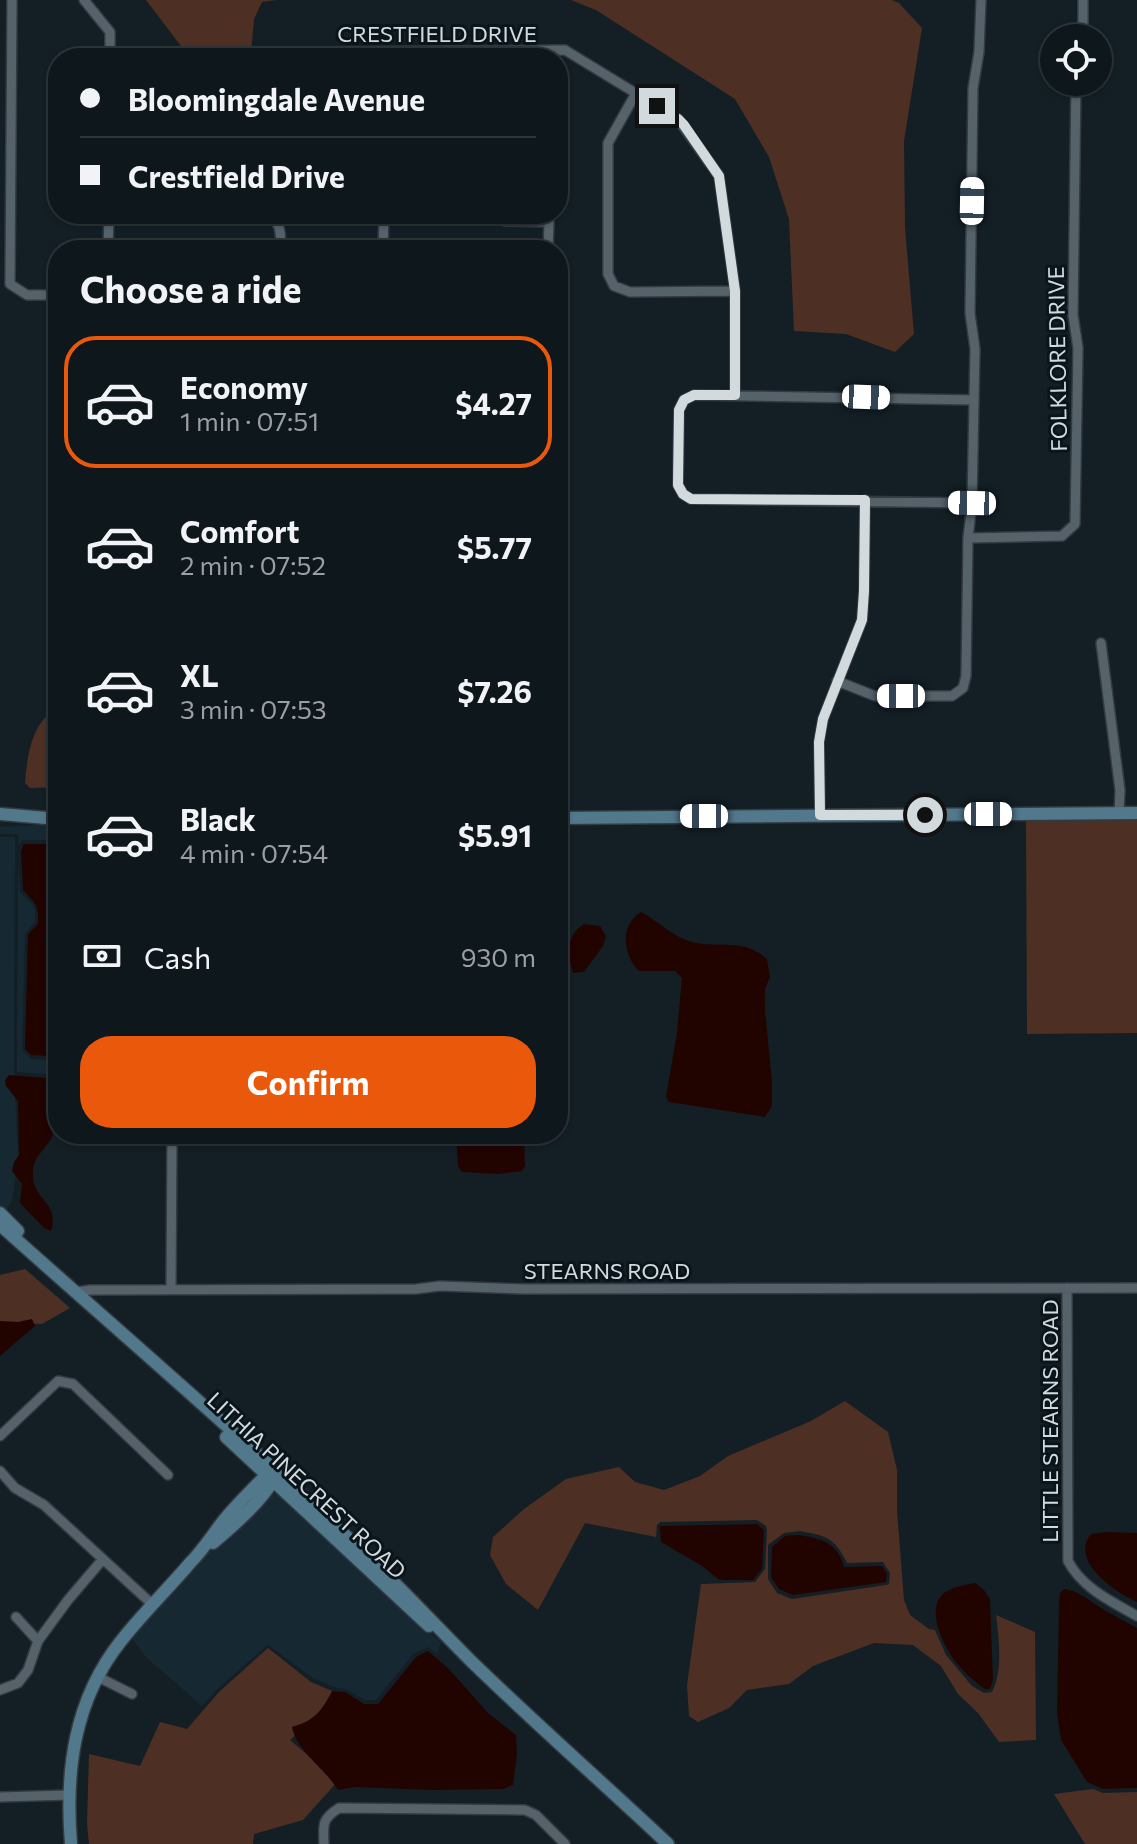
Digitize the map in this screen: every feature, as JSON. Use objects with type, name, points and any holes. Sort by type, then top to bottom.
[{"type":"main road","points":[[568,818],[1137,813]]},
{"type":"main road","points":[[0,814],[48,819]]},
{"type":"main road","points":[[0,823],[48,821]]},
{"type":"main road","name":"LITHIA PINECREST ROAD","points":[[0,1213],[52,1269]]},
{"type":"main road","name":"LITHIA PINECREST ROAD","points":[[0,1225],[77,1292],[424,1623],[471,1661]]},
{"type":"main road","points":[[71,1844],[71,1761],[79,1724],[98,1677],[121,1641],[193,1561],[227,1517],[273,1482]]},
{"type":"main road","name":"LITHIA PINECREST ROAD","points":[[273,1482],[365,1554],[471,1661],[668,1844]]},
{"type":"street","points":[[12,0],[10,284],[27,295],[48,295]]},
{"type":"street","points":[[84,0],[110,32],[110,48]]},
{"type":"street","points":[[837,681],[875,696],[952,696],[963,688],[966,676],[975,349],[970,313],[973,88],[979,52],[981,0]]},
{"type":"street","points":[[1083,0],[1083,24]]},
{"type":"street","name":"CRESTFIELD DRIVE","points":[[568,52],[678,119],[719,176],[735,291],[735,395]]},
{"type":"street","points":[[636,93],[608,143],[608,274],[614,286],[630,292],[735,291]]},
{"type":"street","name":"FOLKLORE DRIVE","points":[[968,538],[1062,536],[1075,524],[1078,348],[1073,315],[1076,96]]},
{"type":"street","points":[[972,503],[691,499],[683,494],[678,485],[679,410],[684,400],[694,395],[974,400]]},
{"type":"street","points":[[820,815],[819,742],[823,719],[862,620],[865,500]]},
{"type":"street","points":[[1101,643],[1120,790],[1119,813]]},
{"type":"street","points":[[171,1290],[172,1144]]},
{"type":"street","name":"STEARNS ROAD","points":[[77,1292],[416,1289],[440,1286],[524,1289],[1137,1288]]},
{"type":"street","name":"LITTLE STEARNS ROAD","points":[[1067,1288],[1068,1561],[1090,1587],[1137,1616]]},
{"type":"street","points":[[0,1436],[58,1381],[73,1384],[168,1475]]},
{"type":"street","points":[[0,1471],[15,1488],[44,1505],[153,1605]]},
{"type":"street","points":[[0,1690],[18,1683],[28,1670],[38,1641],[103,1559]]},
{"type":"street","points":[[16,1617],[38,1641]]},
{"type":"street","points":[[98,1677],[132,1694]]},
{"type":"street","points":[[0,1797],[69,1795]]},
{"type":"street","points":[[324,1844],[323,1824],[339,1808],[525,1810],[536,1815],[565,1844]]},
{"type":"shaded area","points":[[146,0],[277,0],[262,2],[254,19],[251,48],[182,48]]},
{"type":"shaded area","points":[[571,0],[892,0],[899,3],[922,28],[904,141],[905,228],[914,334],[895,352],[846,334],[794,331],[789,219],[769,157],[735,99],[596,10]]},
{"type":"shaded area","points":[[48,715],[48,787],[30,788],[25,783],[30,746]]},
{"type":"shaded area","points":[[1026,820],[1137,820],[1137,1033],[1027,1034]]},
{"type":"shaded area","points":[[48,825],[48,840],[24,840],[19,847],[18,834],[0,834],[0,827]]},
{"type":"shaded area","points":[[0,837],[15,837],[14,1070],[18,1159],[12,1200],[0,1223]]},
{"type":"shaded area","points":[[24,844],[48,844],[48,1056],[31,1055],[25,1049],[28,934],[38,924],[38,912],[23,890],[21,851]]},
{"type":"shaded area","points":[[18,864],[20,892],[35,911],[35,922],[25,934],[22,1050],[31,1059],[48,1060],[48,1075],[17,1072]]},
{"type":"shaded area","points":[[641,912],[689,941],[748,948],[767,959],[770,977],[765,989],[765,1011],[772,1106],[765,1117],[669,1102],[666,1097],[682,978],[675,971],[639,971],[629,957],[626,932]]},
{"type":"shaded area","points":[[584,924],[600,926],[606,936],[603,946],[584,972],[573,973],[571,939]]},
{"type":"shaded area","points":[[9,1075],[48,1079],[48,1143],[37,1158],[33,1175],[37,1191],[52,1214],[51,1231],[44,1228],[20,1203],[22,1184],[12,1171],[19,1155],[18,1101],[5,1080]]},
{"type":"shaded area","points":[[457,1144],[524,1144],[525,1166],[522,1171],[498,1174],[462,1172],[458,1166]]},
{"type":"shaded area","points":[[25,1269],[70,1308],[42,1324],[0,1322],[0,1275]]},
{"type":"shaded area","points":[[32,1319],[35,1326],[0,1356],[0,1321]]},
{"type":"shaded area","points":[[845,1401],[888,1432],[897,1470],[904,1600],[910,1615],[935,1630],[946,1655],[972,1686],[984,1693],[992,1692],[998,1674],[999,1655],[996,1615],[1035,1632],[1036,1740],[999,1742],[978,1713],[958,1694],[941,1666],[913,1645],[874,1643],[813,1666],[789,1684],[747,1690],[729,1708],[698,1722],[689,1716],[687,1685],[701,1584],[755,1582],[765,1569],[767,1530],[757,1520],[660,1522],[656,1537],[585,1523],[538,1610],[506,1584],[490,1555],[493,1537],[524,1509],[566,1479],[619,1467],[635,1482],[664,1490],[700,1476],[728,1456],[811,1421]],"holes":[[[800,1531],[834,1543],[847,1563],[883,1562],[890,1573],[889,1584],[792,1599],[777,1593],[768,1579],[768,1545],[784,1533]]]},
{"type":"shaded area","points":[[281,1494],[441,1642],[437,1654],[428,1647],[413,1654],[376,1700],[365,1700],[346,1689],[313,1678],[268,1645],[202,1706],[147,1658],[130,1636],[195,1564],[269,1495]]},
{"type":"shaded area","points":[[757,1524],[764,1530],[762,1569],[753,1580],[719,1580],[661,1542],[660,1526]]},
{"type":"shaded area","points":[[1137,1533],[1137,1602],[1117,1591],[1090,1565],[1086,1544],[1091,1534]]},
{"type":"shaded area","points":[[799,1535],[828,1543],[837,1552],[844,1567],[882,1566],[887,1574],[886,1582],[793,1595],[779,1589],[771,1577],[772,1547],[785,1536]]},
{"type":"shaded area","points":[[975,1583],[990,1599],[993,1680],[990,1689],[985,1689],[956,1662],[937,1622],[936,1606],[944,1593]]},
{"type":"shaded area","points":[[1064,1589],[1137,1628],[1137,1788],[1103,1789],[1087,1782],[1061,1740],[1057,1713],[1059,1605],[1060,1593]]},
{"type":"shaded area","points":[[268,1648],[311,1682],[339,1694],[290,1740],[338,1781],[303,1820],[254,1834],[253,1844],[89,1844],[89,1754],[140,1766],[160,1722],[187,1729],[219,1692]]},
{"type":"shaded area","points":[[428,1651],[449,1669],[488,1713],[516,1735],[513,1785],[503,1789],[356,1787],[338,1790],[299,1744],[292,1727],[316,1714],[332,1691],[345,1692],[364,1704],[378,1704],[416,1657]]},
{"type":"shaded area","points":[[1093,1789],[1103,1793],[1137,1792],[1137,1844],[1085,1844],[1054,1794]]},
{"type":"route","points":[[657,106],[684,125],[719,176],[735,291],[735,395],[694,395],[684,400],[679,410],[678,485],[683,494],[691,499],[865,500],[862,620],[823,719],[819,742],[820,815],[925,815]]}]
